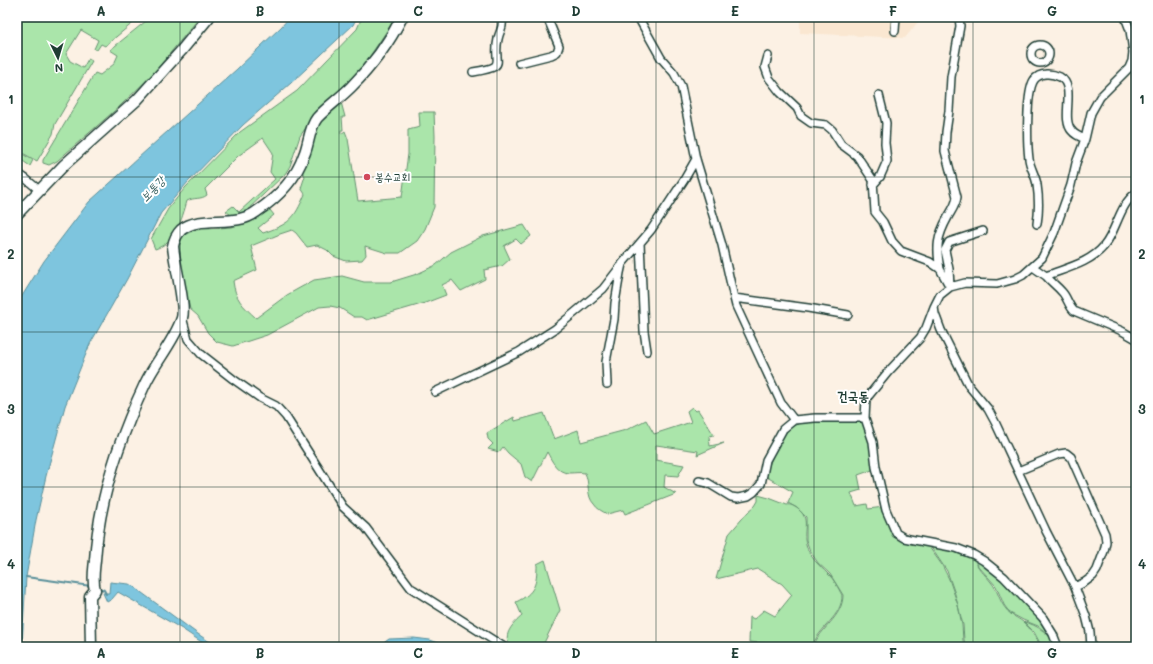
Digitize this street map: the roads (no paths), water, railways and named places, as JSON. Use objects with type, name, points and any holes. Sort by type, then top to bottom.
[{"type":"street","points":[[17,214],[64,165],[137,100],[209,17]]},
{"type":"street","points":[[402,17],[393,36],[371,66],[316,120],[304,155],[293,176],[285,187],[255,214],[242,219],[205,221],[181,230],[175,239],[173,246],[182,305],[182,317],[188,339],[201,354],[260,398],[276,406],[286,417],[343,507],[366,528],[411,588],[504,647]]},
{"type":"street","points":[[473,72],[491,69],[496,65],[498,61],[498,38],[503,25],[502,17]]},
{"type":"street","points":[[519,63],[551,55],[557,52],[559,46],[547,17]]},
{"type":"street","points":[[638,17],[662,58],[674,73],[681,86],[696,159],[722,245],[736,306],[781,403],[794,420]]},
{"type":"street","points":[[895,31],[896,17]]},
{"type":"street","points":[[950,287],[940,269],[938,241],[945,221],[956,204],[957,197],[945,151],[951,77],[960,26],[959,17]]},
{"type":"street","points":[[1058,647],[1053,634],[1043,618],[1004,578],[984,561],[974,555],[956,548],[904,538],[896,533],[886,510],[876,466],[873,442],[866,418],[866,399],[888,372],[920,338],[926,328],[940,295],[950,287],[965,283],[997,284],[1006,282],[1023,275],[1042,258],[1054,233],[1071,185],[1091,113],[1100,97],[1129,68],[1132,61],[1133,52],[1130,30],[1125,17]]},
{"type":"street","points":[[768,56],[765,67],[769,78],[780,92],[797,108],[801,116],[811,123],[826,125],[832,130],[841,144],[857,156],[873,180],[876,212],[884,222],[892,241],[901,251],[930,262],[940,269]]},
{"type":"street","points":[[1043,63],[1045,74]]},
{"type":"street","points":[[1037,224],[1039,211],[1037,185],[1036,176],[1029,160],[1028,118],[1032,86],[1035,78],[1045,74],[1057,75],[1062,79],[1068,89],[1068,116],[1070,129],[1077,136],[1085,139]]},
{"type":"street","points":[[873,185],[880,177],[887,161],[885,143],[886,123],[879,95]]},
{"type":"street","points":[[435,392],[519,352],[555,329],[604,289],[667,206],[696,159]]},
{"type":"street","points":[[17,173],[39,190]]},
{"type":"street","points":[[1046,276],[1085,261],[1099,252],[1109,240],[1123,208],[1136,193]]},
{"type":"street","points":[[950,287],[949,269],[945,250],[949,242],[983,231]]},
{"type":"street","points":[[640,243],[644,331],[647,351]]},
{"type":"street","points":[[607,384],[606,362],[622,264]]},
{"type":"street","points":[[1033,267],[1046,276],[1062,291],[1068,305],[1074,311],[1122,331],[1136,340]]},
{"type":"street","points":[[734,298],[848,315]]},
{"type":"street","points":[[934,307],[935,314],[960,368],[975,394],[988,409],[1046,531],[1075,587],[1086,616],[1090,632],[1091,647]]},
{"type":"street","points":[[91,647],[90,596],[95,590],[96,538],[113,466],[146,382],[166,351],[182,317]]},
{"type":"street","points":[[699,481],[708,483],[731,497],[738,498],[748,496],[754,492],[760,484],[766,460],[783,429],[794,420],[814,418],[866,418]]},
{"type":"street","points":[[1018,471],[1059,454],[1066,453],[1071,457],[1102,524],[1106,538],[1104,551],[1097,570],[1093,576],[1075,587]]},
{"type":"water","name":"보통강","points":[[290,17],[357,17],[353,25],[291,83],[243,125],[188,182],[161,213],[127,279],[90,344],[65,406],[46,476],[36,520],[26,577],[22,647],[17,647],[17,304],[44,261],[89,202],[237,69]]},
{"type":"water","points":[[110,582],[129,584],[134,587],[217,647],[209,647],[182,629],[118,592],[107,602],[103,593],[109,593]]},
{"type":"water","points":[[414,638],[430,640],[450,647],[378,647],[389,639]]},
{"type":"waterway","points":[[26,577],[91,586]]},
{"type":"waterway","points":[[97,587],[104,590],[106,594]]},
{"type":"place","name":"봉수교회","points":[[367,177]]},
{"type":"district","name":"건국동","points":[[853,396]]}]
